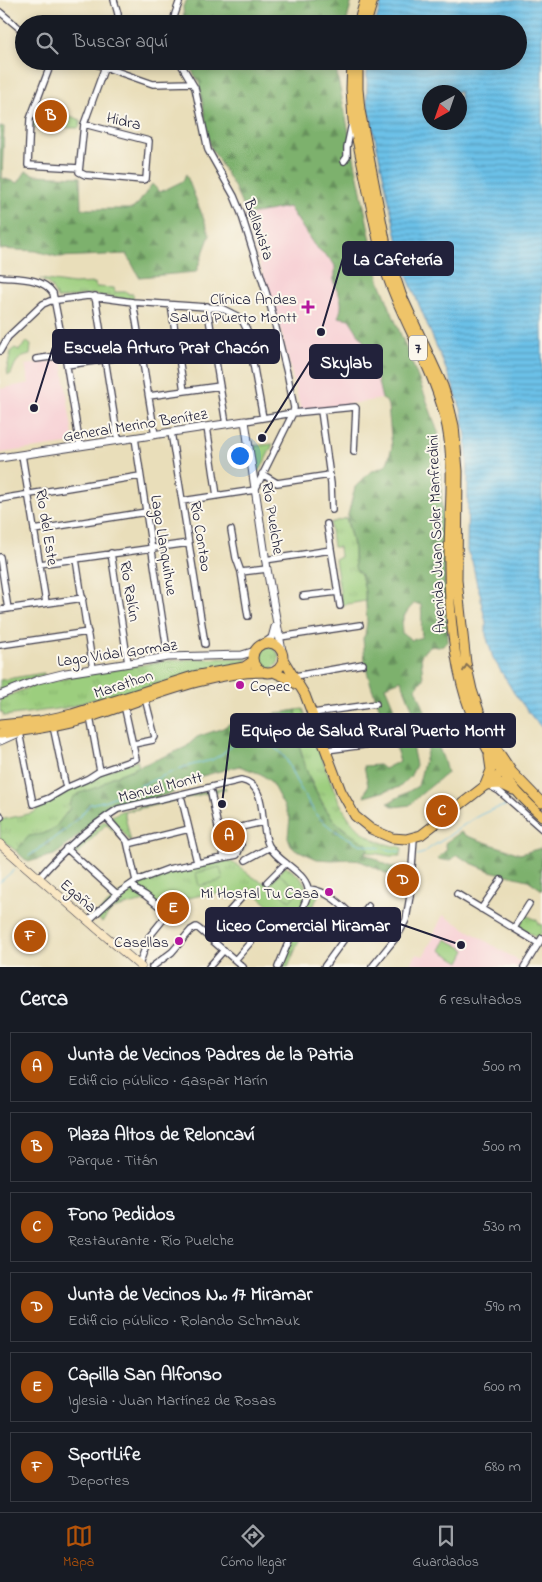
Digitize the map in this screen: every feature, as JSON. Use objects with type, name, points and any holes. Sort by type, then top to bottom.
[{"type":"main road","points":[[361,15],[365,0]]},
{"type":"main road","points":[[369,15],[373,0]]},
{"type":"main road","name":"Avenida Juan Soler Manfredini","points":[[352,70],[353,120],[378,244],[386,274],[437,391],[449,440],[449,580],[454,651],[464,697],[472,720],[487,749],[506,770],[542,803]]},
{"type":"main road","name":"Avenida Juan Soler Manfredini","points":[[358,70],[360,110],[387,249],[401,294],[443,386],[450,405],[454,426],[458,465],[458,580],[466,663],[470,682],[483,723],[518,793],[542,816]]},
{"type":"main road","points":[[265,643],[275,644],[283,655],[281,666],[273,672],[263,672],[257,667],[254,657],[259,646],[265,643]]},
{"type":"main road","name":"Río Puelche","points":[[283,655],[304,692],[344,796],[358,819],[370,829],[392,838],[414,838]]},
{"type":"main road","name":"Marathon","points":[[0,725],[72,714],[198,675],[244,667],[254,657]]},
{"type":"main road","name":"Marathon","points":[[0,734],[54,726],[90,718],[145,698],[206,681],[263,672]]},
{"type":"main road","name":"Río Puelche","points":[[273,672],[289,679],[304,692]]},
{"type":"main road","points":[[485,785],[491,770],[487,749]]},
{"type":"main road","points":[[414,838],[429,830],[506,770]]},
{"type":"main road","points":[[485,785],[503,785],[518,793]]},
{"type":"main road","name":"Egaña","points":[[0,844],[140,966]]},
{"type":"street","points":[[114,0],[118,15]]},
{"type":"street","points":[[175,15],[180,0]]},
{"type":"street","points":[[0,12],[15,24]]},
{"type":"street","points":[[49,70],[30,119],[28,165],[80,170],[84,124],[103,70]]},
{"type":"street","points":[[110,70],[153,84],[192,83]]},
{"type":"street","name":"Bellavista","points":[[184,70],[198,99],[206,146],[239,207],[266,289],[288,377],[294,408],[293,413]]},
{"type":"street","points":[[344,161],[347,157],[347,147],[353,120]]},
{"type":"street","name":"Hidra","points":[[80,170],[86,175],[146,179],[149,140],[84,124]]},
{"type":"street","points":[[347,147],[352,142],[359,146]]},
{"type":"street","points":[[0,277],[34,281],[44,284],[52,291],[56,300],[66,355],[80,446]]},
{"type":"street","points":[[95,296],[118,440]]},
{"type":"street","points":[[0,351],[3,339],[46,302],[56,300],[95,296],[133,302],[222,308],[230,311],[243,322],[248,334],[263,418]]},
{"type":"street","points":[[133,302],[155,435]]},
{"type":"street","points":[[171,305],[184,391]]},
{"type":"street","points":[[207,306],[226,424]]},
{"type":"street","points":[[67,365],[142,354]]},
{"type":"street","points":[[36,359],[66,355]]},
{"type":"street","points":[[149,396],[220,386]]},
{"type":"street","name":"General Merino Benítez","points":[[0,458],[293,413],[355,407],[354,452]]},
{"type":"street","points":[[321,411],[330,475],[332,510]]},
{"type":"street","points":[[182,501],[255,490],[293,413]]},
{"type":"street","points":[[275,416],[283,420],[286,428]]},
{"type":"street","name":"Río Puelche","points":[[245,421],[265,560],[283,655]]},
{"type":"street","points":[[206,427],[217,496]]},
{"type":"street","name":"Río Contao","points":[[171,432],[205,644]]},
{"type":"street","name":"Lago Llanquihue","points":[[134,438],[168,657]]},
{"type":"street","name":"Río del Este","points":[[22,455],[46,604]]},
{"type":"street","points":[[262,474],[277,483],[330,475]]},
{"type":"street","points":[[0,499],[140,476]]},
{"type":"street","points":[[34,530],[146,512]]},
{"type":"street","points":[[327,524],[340,606]]},
{"type":"street","points":[[231,530],[236,558],[241,572],[248,616]]},
{"type":"street","points":[[40,564],[189,543]]},
{"type":"street","points":[[265,560],[331,550]]},
{"type":"street","name":"Río Ralún","points":[[111,553],[128,663]]},
{"type":"street","points":[[0,557],[8,609]]},
{"type":"street","points":[[76,559],[93,669]]},
{"type":"street","points":[[241,572],[267,569]]},
{"type":"street","points":[[303,596],[338,592]]},
{"type":"street","points":[[0,610],[82,598]]},
{"type":"street","name":"Río Puelche","points":[[265,643],[271,640],[274,635],[275,620]]},
{"type":"street","points":[[280,638],[360,624]]},
{"type":"street","points":[[0,646],[88,632]]},
{"type":"street","name":"Lago Vidal Gormaz","points":[[0,695],[38,680],[168,657],[242,655],[254,657]]},
{"type":"street","points":[[295,676],[363,664]]},
{"type":"street","points":[[134,744],[153,740],[156,737],[145,698]]},
{"type":"street","points":[[313,713],[376,704]]},
{"type":"street","points":[[19,732],[33,804],[50,798],[100,771],[136,759],[124,705]]},
{"type":"street","points":[[90,718],[100,771]]},
{"type":"street","points":[[54,726],[66,788]]},
{"type":"street","name":"Marathon","points":[[0,741],[10,738],[19,732]]},
{"type":"street","points":[[326,750],[393,740]]},
{"type":"street","name":"Manuel Montt","points":[[39,878],[66,848],[106,817],[122,808],[241,780],[252,784],[259,793],[263,822],[270,848]]},
{"type":"street","points":[[485,785],[499,791],[542,829]]},
{"type":"street","points":[[211,793],[224,857]]},
{"type":"street","points":[[182,800],[197,862]]},
{"type":"street","points":[[106,817],[124,836],[128,844],[135,889],[145,894],[159,906]]},
{"type":"street","points":[[88,921],[117,894],[134,882],[153,874],[197,862],[237,854],[241,845],[237,828],[263,822]]},
{"type":"street","points":[[128,844],[189,829]]},
{"type":"street","points":[[372,967],[398,935],[406,920],[410,896],[414,838]]},
{"type":"street","points":[[66,848],[117,894]]},
{"type":"street","points":[[246,860],[270,848],[303,878],[309,889],[278,967]]},
{"type":"street","points":[[267,882],[286,863]]},
{"type":"street","points":[[481,909],[501,880]]},
{"type":"street","points":[[309,889],[333,898],[358,920]]},
{"type":"street","points":[[456,894],[514,928],[540,940],[524,967]]},
{"type":"street","points":[[208,936],[243,896]]},
{"type":"street","points":[[514,928],[529,904]]},
{"type":"street","points":[[324,967],[368,906]]},
{"type":"street","points":[[235,960],[275,914]]},
{"type":"street","points":[[140,966],[151,933],[166,916]]},
{"type":"street","points":[[152,967],[172,952],[194,928],[199,928],[243,967]]},
{"type":"street","points":[[209,967],[224,950]]},
{"type":"shaded area","name":"Clínica Andes Salud Puerto Montt","points":[[289,207],[314,245],[335,266],[333,281],[342,298],[341,310],[371,353],[382,399],[301,411],[280,327],[244,216]]},
{"type":"shaded area","points":[[62,360],[74,443],[0,453],[0,389],[29,383],[25,365]]},
{"type":"shaded area","points":[[443,915],[522,963],[520,967],[408,967],[417,954],[423,956],[434,937],[434,933]]},
{"type":"green space","points":[[187,0],[352,0],[348,15],[184,15],[183,6]]},
{"type":"green space","points":[[192,70],[336,70],[379,280],[439,435],[448,642],[439,647],[429,646],[421,655],[423,679],[416,688],[447,773],[410,805],[394,807],[388,803],[418,786],[429,744],[420,728],[401,680],[385,686],[404,734],[410,736],[416,765],[410,777],[400,787],[364,797],[368,785],[364,766],[379,765],[384,769],[400,761],[376,699],[365,662],[363,638],[367,622],[365,591],[361,574],[355,567],[354,549],[347,519],[355,487],[370,472],[385,466],[388,461],[392,447],[388,406],[386,401],[382,399],[371,353],[349,319],[338,317],[341,303],[333,281],[335,266],[332,261],[314,245],[289,207],[246,215],[235,188],[210,146],[199,82]],"holes":[[[415,603],[421,605],[422,637],[412,640],[402,633],[403,620],[406,613]]]},
{"type":"green space","points":[[37,104],[81,120],[79,128],[33,127],[31,123]]},
{"type":"green space","points":[[0,126],[4,127],[2,178],[18,183],[26,171],[35,175],[80,177],[81,209],[132,209],[138,204],[152,184],[160,192],[183,181],[186,174],[210,235],[196,272],[139,277],[127,254],[58,257],[36,251],[0,249]]},
{"type":"green space","points":[[40,279],[73,284],[95,283],[96,287],[114,288],[115,292],[133,294],[134,300],[91,294],[58,299],[50,285]]},
{"type":"green space","points":[[27,342],[31,345],[30,355],[22,357],[14,366],[11,374],[8,375],[7,369],[11,351],[15,348],[19,350]]},
{"type":"green space","points":[[273,444],[259,473],[258,473],[254,446]]},
{"type":"green space","points":[[346,518],[354,549],[354,561],[357,571],[361,574],[365,591],[365,601],[342,605],[335,559],[340,557],[339,547],[333,547],[330,523]]},
{"type":"green space","points":[[268,647],[276,650],[279,658],[276,666],[268,669],[260,666],[257,658],[260,650]]},
{"type":"green space","points":[[243,658],[248,660],[245,663],[118,697],[111,697],[109,695],[65,708],[4,716],[0,712],[0,699],[38,684],[165,661]]},
{"type":"green space","points":[[44,673],[44,675],[0,691],[0,680]]},
{"type":"green space","points":[[303,709],[336,795],[350,820],[359,830],[371,838],[401,847],[400,856],[367,852],[368,849],[334,820],[326,809],[307,772],[299,743],[296,710]]},
{"type":"green space","points":[[296,710],[301,755],[321,803],[337,823],[367,844],[366,854],[391,867],[398,867],[398,870],[392,877],[358,860],[317,859],[295,849],[288,837],[290,818],[271,782],[261,774],[239,766],[176,783],[173,793],[110,809],[54,855],[28,862],[16,851],[29,836],[43,834],[55,828],[70,808],[69,805],[73,797],[80,793],[100,786],[110,778],[186,747],[197,737],[223,728],[232,722]]},
{"type":"green space","points":[[137,760],[139,767],[110,778],[69,804],[70,808],[55,828],[43,834],[29,837],[16,851],[0,838],[0,820],[33,813],[50,799],[99,773]]},
{"type":"green space","points":[[225,787],[226,789],[124,812],[131,842],[111,818],[121,811]]},
{"type":"green space","points":[[105,820],[122,839],[106,824],[77,855],[70,849]]},
{"type":"green space","points":[[461,832],[467,836],[520,854],[541,848],[542,890],[528,880],[490,871],[457,855],[450,861],[437,859],[447,849],[445,843]]},
{"type":"green space","points":[[225,860],[237,865],[262,882],[268,883],[286,866],[300,877],[304,882],[306,890],[302,906],[293,927],[249,888],[242,896],[234,895],[229,900],[222,895],[211,893],[171,902],[163,911],[152,899],[113,909],[102,922],[95,916],[121,893],[138,882],[170,871]]},
{"type":"green space","points":[[220,867],[223,880],[199,886],[196,873]]},
{"type":"green space","points":[[279,874],[299,890],[290,901],[270,885]]},
{"type":"green space","points":[[312,892],[319,893],[288,967],[281,967]]},
{"type":"green space","points":[[526,915],[537,920],[538,924],[542,925],[542,931],[538,938],[519,927]]},
{"type":"green space","points":[[446,939],[466,950],[460,962],[440,950]]},
{"type":"water","points":[[382,0],[542,0],[542,728],[514,693],[493,658],[486,635],[486,622],[481,596],[472,561],[467,551],[468,475],[466,435],[461,409],[407,276],[367,102],[367,70],[527,70],[527,15],[378,15]]},
{"type":"waterway","points":[[29,856],[66,829],[90,804],[104,801],[184,767],[212,760],[232,745],[241,742],[273,747],[279,751],[286,759],[296,781],[317,816],[332,829],[359,844],[401,852]]},
{"type":"waterway","points":[[417,855],[424,853],[488,811],[505,806]]},
{"type":"waterway","points":[[0,882],[14,870]]},
{"type":"place","name":"Plaza Altos de Reloncaví","points":[[51,116]]},
{"type":"place","name":"Clínica Andes Salud Puerto Montt","points":[[308,307]]},
{"type":"place","name":"La Cafetería","points":[[321,332]]},
{"type":"place","name":"Escuela Arturo Prat Chacón","points":[[34,408]]},
{"type":"place","name":"Skylab","points":[[262,438]]},
{"type":"place","name":"Copec","points":[[240,685]]},
{"type":"place","name":"Equipo de Salud Rural Puerto Montt","points":[[222,804]]},
{"type":"place","name":"Fono Pedidos","points":[[442,811]]},
{"type":"place","name":"Junta de Vecinos Padres de la Patria","points":[[229,836]]},
{"type":"place","name":"Junta de Vecinos N.º 17 Miramar","points":[[403,880]]},
{"type":"place","name":"Mi Hostal Tu Casa","points":[[329,892]]},
{"type":"place","name":"Capilla San Alfonso","points":[[173,908]]},
{"type":"place","name":"SportLife","points":[[30,936]]},
{"type":"place","name":"Casellas","points":[[179,941]]},
{"type":"place","name":"Liceo Comercial Miramar","points":[[461,945]]}]
